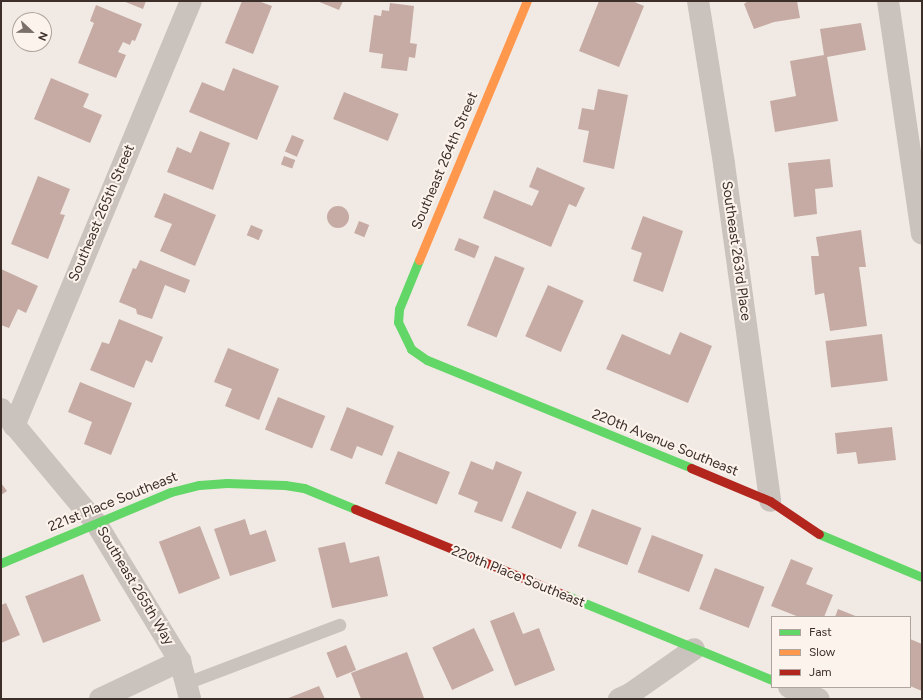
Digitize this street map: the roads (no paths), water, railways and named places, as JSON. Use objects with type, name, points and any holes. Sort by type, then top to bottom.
[{"type":"street","name":"Southeast 265th Street","points":[[8,418],[191,1]]},
{"type":"street","name":"Southeast 264th Street","points":[[402,333],[398,322],[399,309],[527,1]]},
{"type":"street","name":"Southeast 263rd Place","points":[[698,1],[724,164],[770,501]]},
{"type":"street","points":[[888,1],[922,234]]},
{"type":"street","name":"220th Avenue Southeast","points":[[402,333],[411,349],[427,360],[770,501],[812,532],[922,577]]},
{"type":"street","name":"Southeast 265th Way","points":[[8,418],[96,523],[180,661],[188,691]]},
{"type":"street","name":"221st Place Southeast","points":[[1,563],[171,492],[199,485],[227,482],[262,484]]},
{"type":"street","name":"220th Place Southeast","points":[[262,484],[285,484],[304,488],[771,680]]},
{"type":"street","points":[[618,699],[630,694],[694,649]]},
{"type":"street","points":[[100,699],[180,661]]},
{"type":"street","points":[[792,688],[819,699]]},
{"type":"lane","points":[[188,691],[339,625]]}]
